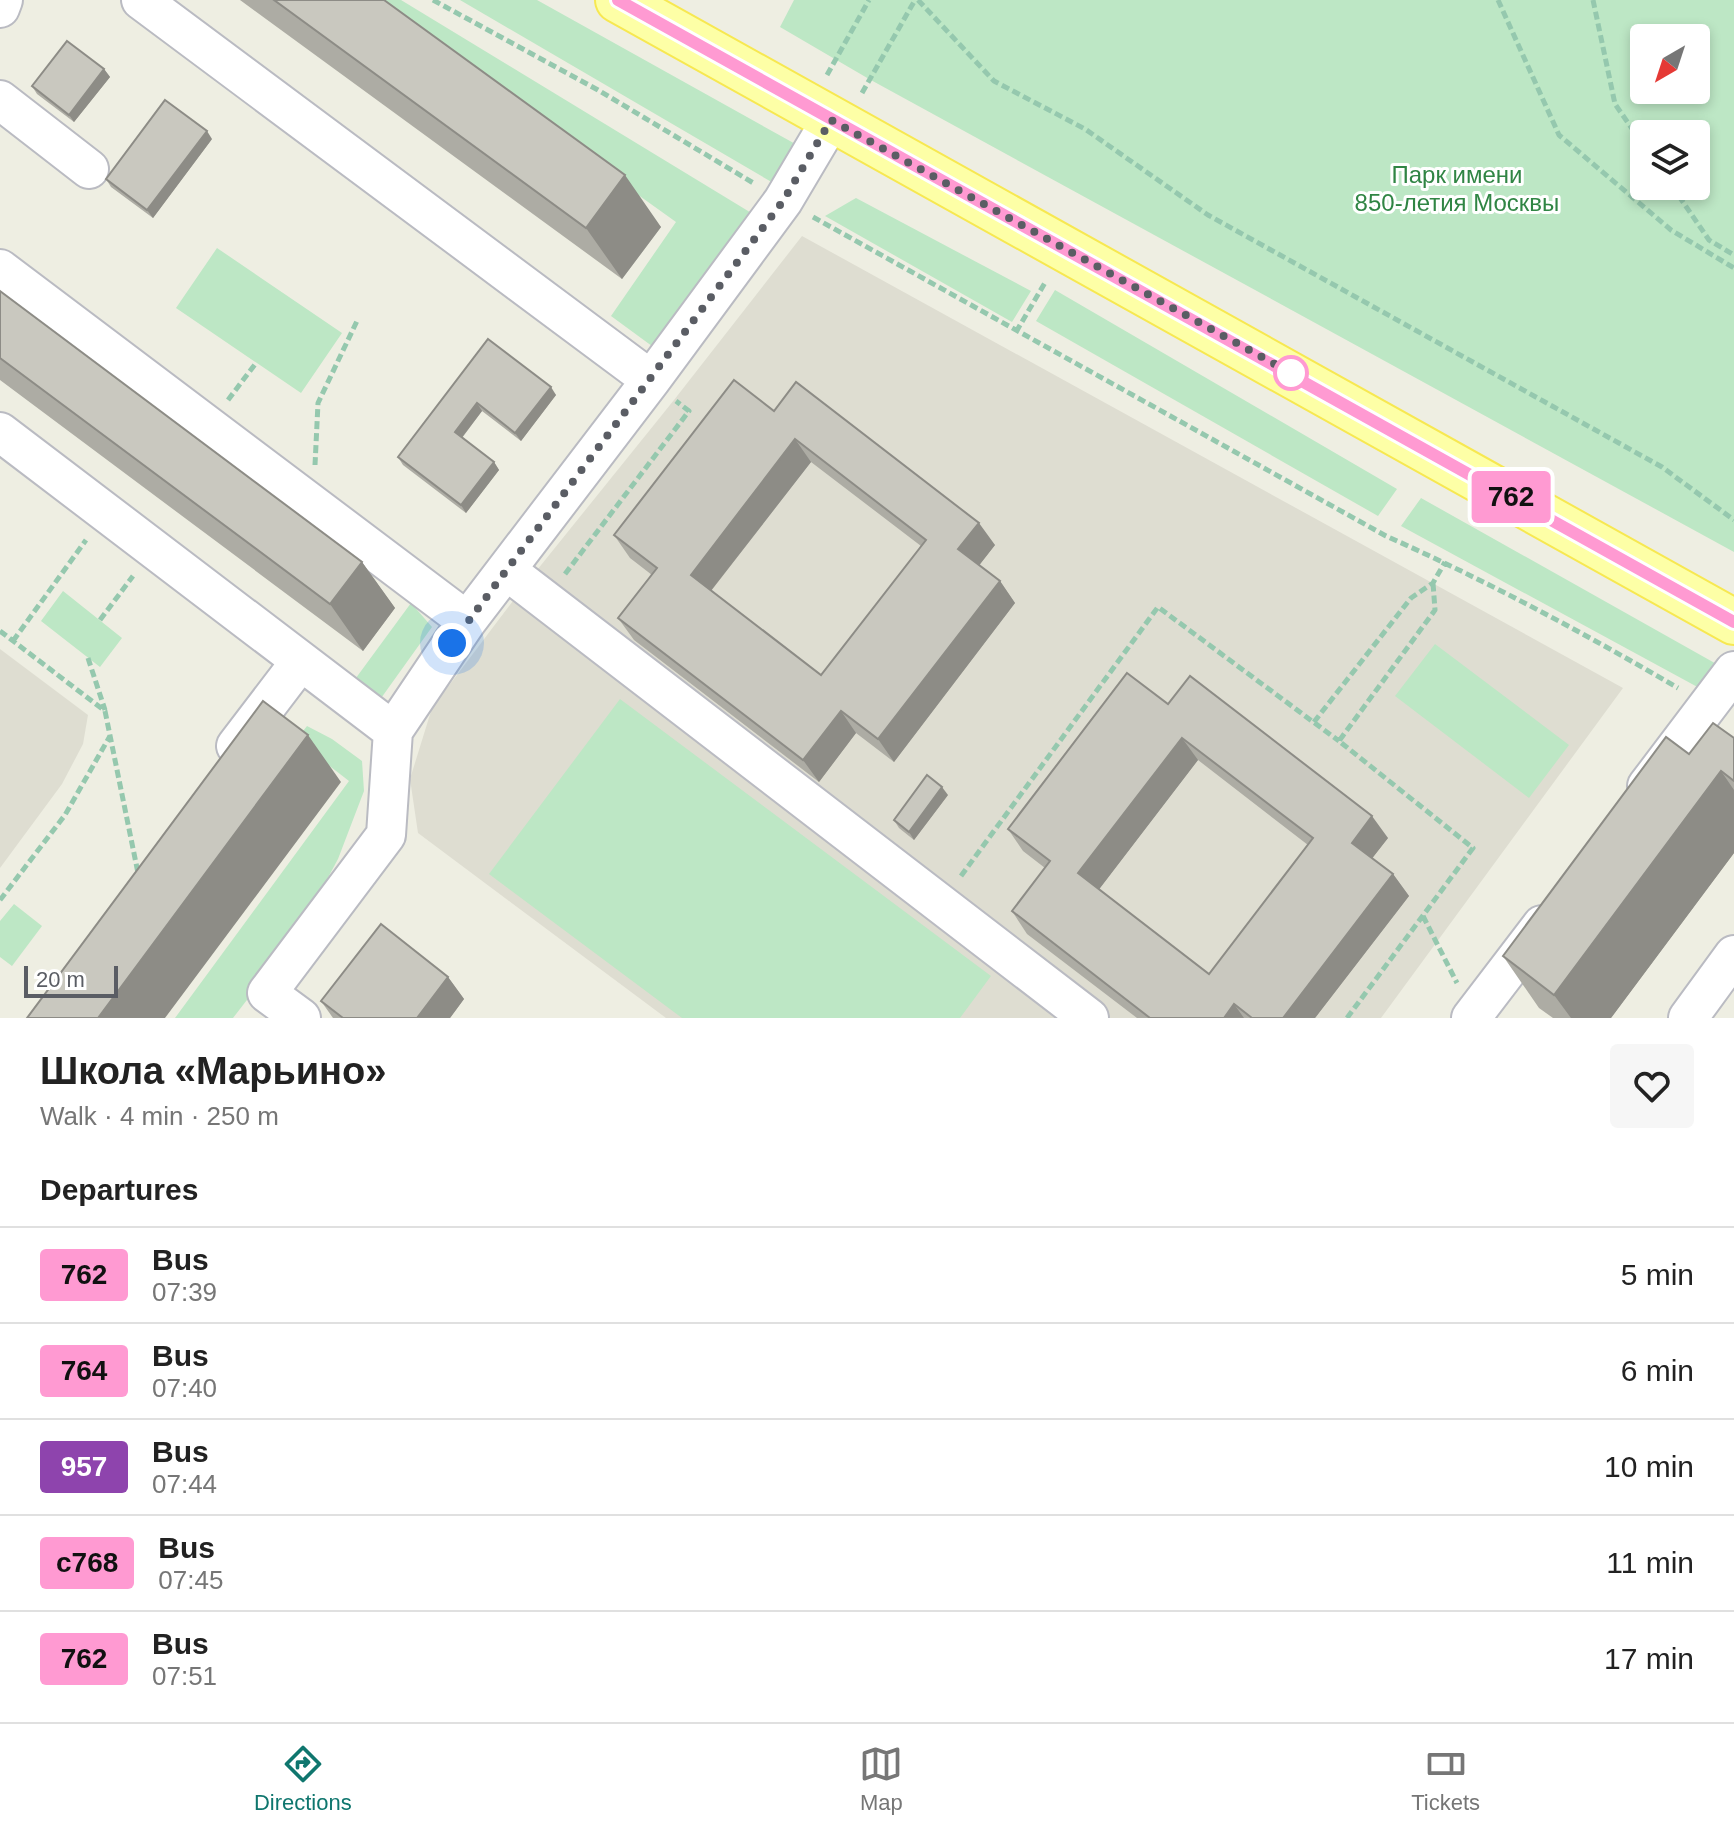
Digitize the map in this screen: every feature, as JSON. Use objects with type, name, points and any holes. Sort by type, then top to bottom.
[{"type":"main road","points":[[618,0],[846,107],[1066,248],[1734,622]]},
{"type":"lane","points":[[0,8],[3,0]]},
{"type":"lane","points":[[141,0],[651,380]]},
{"type":"lane","points":[[0,100],[89,169]]},
{"type":"lane","points":[[301,1018],[258,1006],[386,835],[393,731],[467,621],[783,201],[846,107]]},
{"type":"lane","points":[[0,269],[467,621]]},
{"type":"lane","points":[[0,432],[393,731]]},
{"type":"lane","points":[[506,570],[1089,1018]]},
{"type":"lane","points":[[215,775],[300,662]]},
{"type":"lane","points":[[1625,815],[1734,671]]},
{"type":"lane","points":[[1472,1017],[1561,900]]},
{"type":"lane","points":[[1688,1018],[1734,955]]},
{"type":"path","points":[[433,0],[598,90],[783,201],[1016,332],[1386,536],[1445,562],[1604,645],[1708,706]]},
{"type":"path","points":[[846,107],[916,0],[994,81],[1085,129],[1208,215],[1662,467],[1734,520]]},
{"type":"path","points":[[1498,0],[1559,135],[1671,230],[1734,268]]},
{"type":"path","points":[[1593,0],[1615,104],[1630,126]]},
{"type":"path","points":[[1682,200],[1709,240],[1734,255]]},
{"type":"path","points":[[1016,332],[1066,248]]},
{"type":"path","points":[[313,506],[318,403],[357,321]]},
{"type":"path","points":[[209,425],[256,363]]},
{"type":"path","points":[[545,600],[689,411],[651,380]]},
{"type":"path","points":[[13,641],[105,513]]},
{"type":"path","points":[[100,620],[153,550]]},
{"type":"path","points":[[1314,722],[1411,598],[1433,583],[1445,562]]},
{"type":"path","points":[[1339,741],[1435,610],[1433,583]]},
{"type":"path","points":[[940,904],[1158,607],[1339,741],[1473,848],[1347,1018]]},
{"type":"path","points":[[0,631],[105,711]]},
{"type":"path","points":[[88,658],[105,711],[141,886]]},
{"type":"path","points":[[0,900],[65,815],[110,735]]},
{"type":"path","points":[[1423,916],[1472,1017]]},
{"type":"shaded area","points":[[802,236],[1623,688],[1381,1018],[666,1018],[418,833],[410,779],[432,708],[525,585]]},
{"type":"shaded area","points":[[0,649],[88,715],[83,744],[62,784],[0,868]]},
{"type":"green space","points":[[366,0],[401,0],[753,214],[656,349],[611,316],[676,222]]},
{"type":"green space","points":[[460,0],[537,0],[799,146],[775,184]]},
{"type":"green space","name":"Парк имени 850-летия Москвы","points":[[794,0],[1734,0],[1734,552],[869,79],[780,27]]},
{"type":"green space","points":[[856,198],[1031,291],[1012,322],[825,216]]},
{"type":"green space","points":[[217,248],[342,333],[301,393],[176,308]]},
{"type":"green space","points":[[1055,290],[1397,489],[1378,516],[1036,321]]},
{"type":"green space","points":[[1421,498],[1720,666],[1703,690],[1401,526]]},
{"type":"green space","points":[[63,591],[122,638],[100,667],[41,621]]},
{"type":"green space","points":[[411,603],[432,627],[379,701],[353,682]]},
{"type":"green space","points":[[1435,644],[1569,745],[1529,798],[1395,696]]},
{"type":"green space","points":[[620,699],[991,976],[960,1018],[682,1018],[489,874]]},
{"type":"green space","points":[[307,726],[332,739],[362,761],[364,791],[338,859],[297,935],[233,1018],[175,1018],[349,781],[296,740]]},
{"type":"green space","points":[[14,904],[42,926],[12,966],[0,957],[0,921]]},
{"type":"building","points":[[274,0],[384,0],[625,175],[586,228]]},
{"type":"building","points":[[67,41],[104,69],[69,115],[32,86]]},
{"type":"building","points":[[165,100],[207,131],[147,210],[106,179]]},
{"type":"building","points":[[0,291],[362,562],[330,604],[0,358]]},
{"type":"building","points":[[488,339],[551,387],[515,433],[477,403],[455,432],[494,462],[461,505],[398,457]]},
{"type":"building","points":[[734,380],[774,411],[796,382],[979,523],[958,549],[1000,581],[878,739],[841,711],[803,760],[618,618],[657,568],[614,535]],"holes":[[[795,439],[926,540],[821,675],[691,575]]]},
{"type":"building","points":[[1127,673],[1168,704],[1190,676],[1372,816],[1352,843],[1393,874],[1283,1018],[1252,1018],[1234,1004],[1224,1018],[1150,1018],[1012,911],[1050,861],[1008,829]],"holes":[[[1182,738],[1313,838],[1209,974],[1078,873]]]},
{"type":"building","points":[[263,701],[308,735],[98,1018],[27,1018]]},
{"type":"building","points":[[1713,723],[1734,738],[1734,781],[1721,771],[1554,995],[1503,956],[1666,737],[1689,754]]},
{"type":"building","points":[[927,775],[942,787],[909,832],[894,820]]},
{"type":"building","points":[[381,924],[448,977],[417,1018],[343,1018],[321,1001]]},
{"type":"bus line","name":"762","points":[[618,0],[1734,622]]},
{"type":"route","points":[[452,643],[783,201],[831,120],[1291,373]]}]
